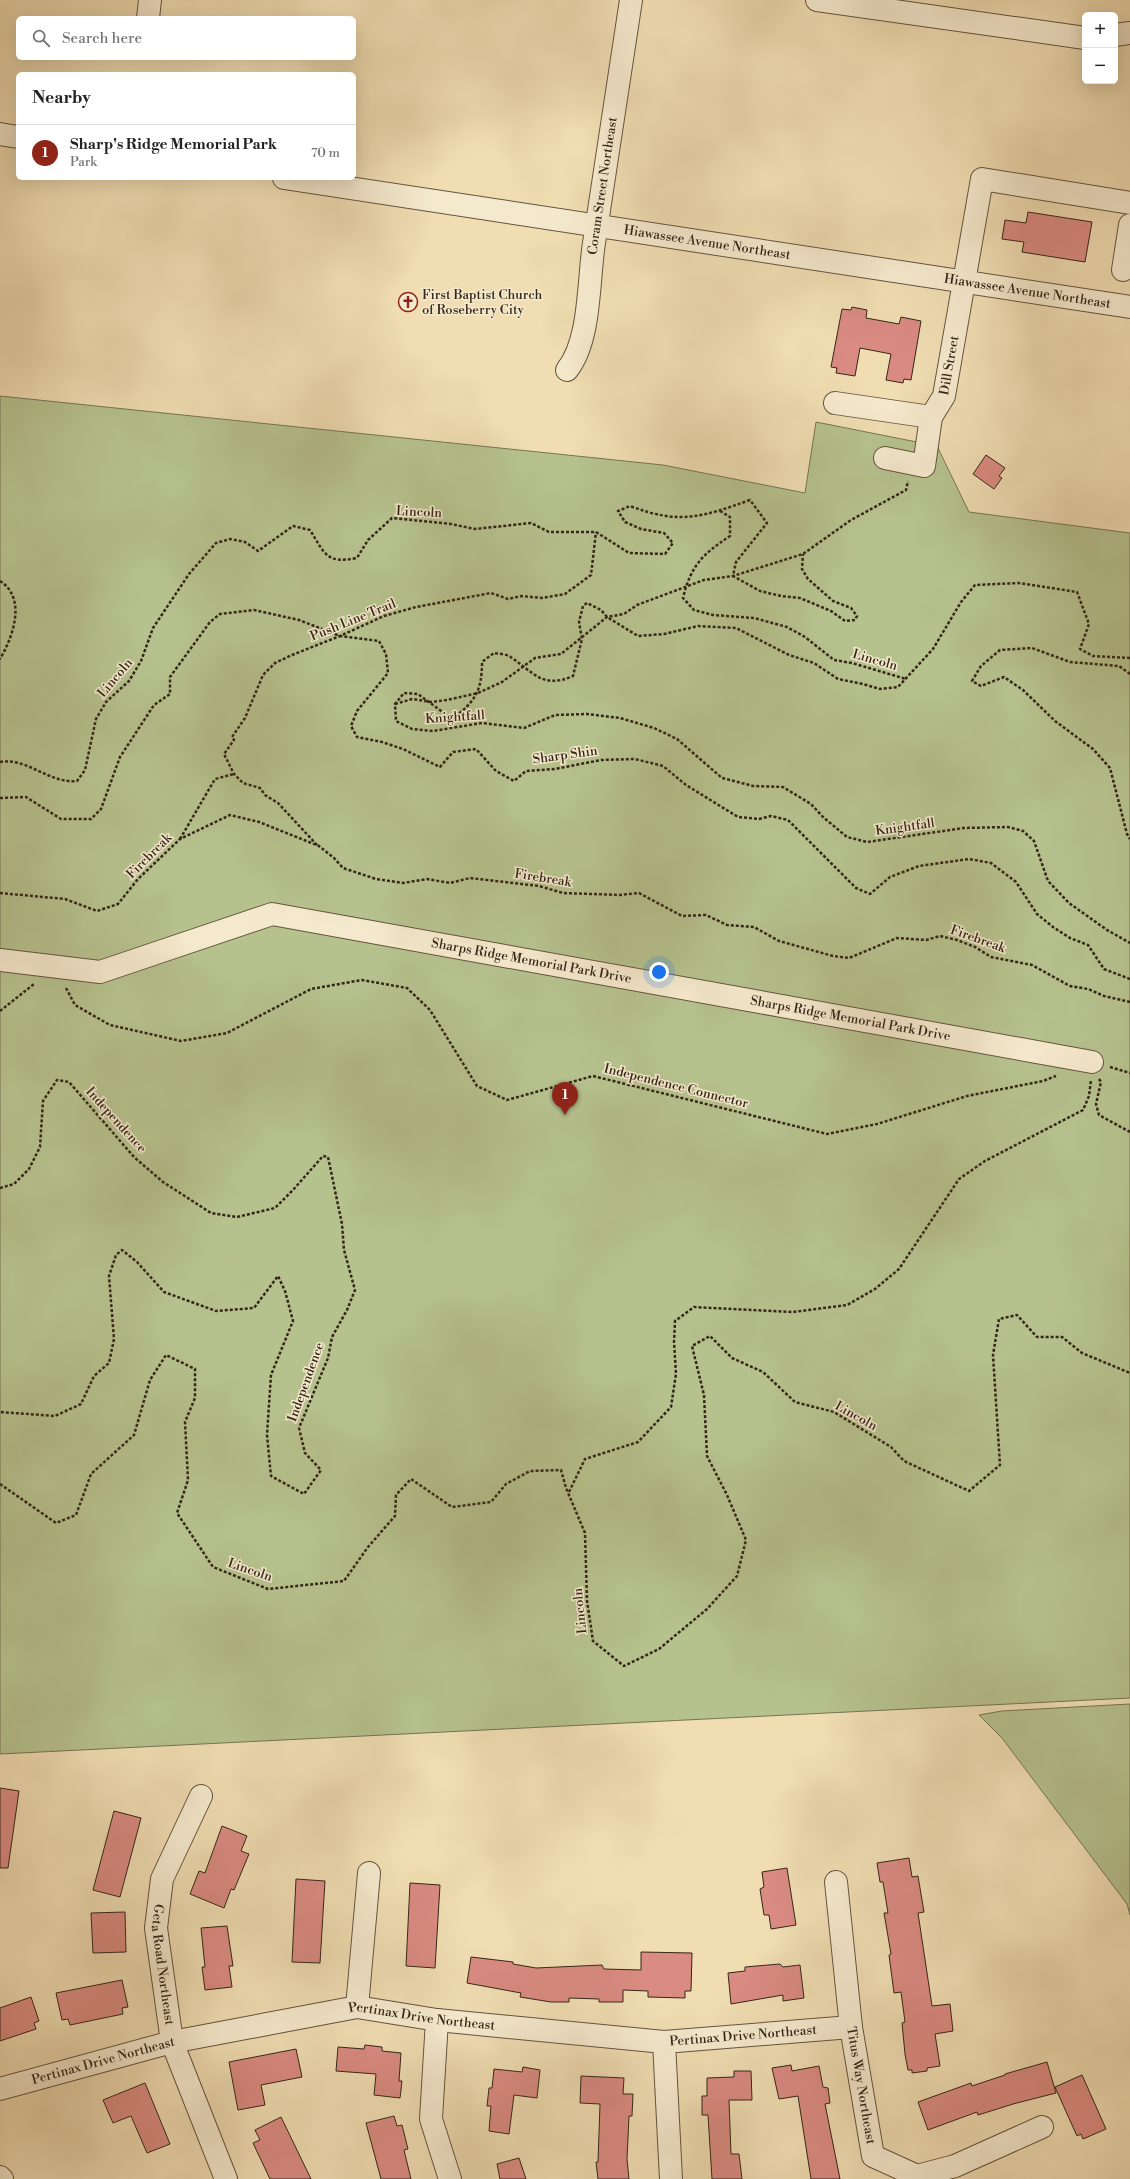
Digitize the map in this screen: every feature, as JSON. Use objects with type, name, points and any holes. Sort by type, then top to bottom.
[{"type":"street","points":[[148,16],[150,0]]},
{"type":"street","name":"Coram Street Northeast","points":[[567,370],[579,347],[583,327],[596,226],[631,0]]},
{"type":"street","points":[[817,0],[1082,38]]},
{"type":"street","points":[[1118,35],[1130,33]]},
{"type":"street","points":[[0,134],[16,137]]},
{"type":"street","name":"Dill Street","points":[[885,458],[924,466],[931,417],[944,396],[982,179],[1130,203]]},
{"type":"street","name":"Hiawassee Avenue Northeast","points":[[297,180],[1130,307]]},
{"type":"street","points":[[1123,270],[1130,225]]},
{"type":"street","points":[[835,403],[931,417]]},
{"type":"street","name":"Sharps Ridge Memorial Park Drive","points":[[0,960],[100,972],[272,914],[1092,1062]]},
{"type":"street","name":"Geta Road Northeast","points":[[201,1796],[162,1879],[156,1928],[172,2042],[226,2179]]},
{"type":"street","points":[[356,2007],[369,1873]]},
{"type":"street","name":"Titus Way Northeast","points":[[836,1882],[851,2026],[873,2156],[917,2176],[955,2166],[1042,2127]]},
{"type":"street","name":"Pertinax Drive Northeast","points":[[0,2089],[172,2042],[356,2007],[436,2020],[664,2042],[851,2026]]},
{"type":"street","points":[[436,2020],[431,2119],[450,2179]]},
{"type":"street","points":[[664,2042],[671,2179]]},
{"type":"path","points":[[395,704],[412,699],[431,702],[478,693],[502,682],[535,658],[561,654],[582,639],[607,617],[624,614],[637,605],[686,588],[704,580],[733,576],[803,554],[851,520],[906,490],[909,483],[906,475],[885,458]]},
{"type":"path","points":[[596,532],[629,553],[665,554],[673,543],[664,534],[641,529],[625,522],[618,511],[630,506],[655,515],[695,518],[750,500],[767,522],[736,562],[733,576]]},
{"type":"path","points":[[686,588],[692,571],[706,552],[730,536],[730,517],[720,511]]},
{"type":"path","name":"Lincoln","points":[[0,762],[11,760],[66,782],[77,781],[85,770],[96,719],[106,702],[129,681],[141,661],[153,628],[189,574],[216,543],[230,539],[245,542],[258,551],[293,526],[310,530],[326,556],[341,561],[357,558],[368,540],[392,518],[475,529],[531,523],[549,532],[596,532]]},
{"type":"path","name":"Push Line Trail","points":[[319,846],[278,803],[265,795],[260,788],[243,783],[234,774],[224,754],[234,740],[232,737],[245,718],[263,675],[275,663],[384,616],[416,607],[491,593],[508,599],[521,596],[542,598],[565,594],[591,575],[596,532]]},
{"type":"path","points":[[733,576],[760,591],[800,598],[831,611],[845,621],[855,620],[857,616],[851,608],[833,601],[808,579],[802,569],[803,554]]},
{"type":"path","points":[[0,581],[7,586],[16,613],[10,643],[0,659]]},
{"type":"path","name":"Lincoln","points":[[686,588],[684,598],[694,610],[713,615],[754,618],[787,627],[805,637],[834,660],[852,663],[906,679],[933,649],[961,602],[975,585],[1019,583],[1078,592],[1088,624],[1080,649],[1093,656],[1130,658]]},
{"type":"path","name":"Knightfall","points":[[906,679],[898,687],[880,689],[838,679],[814,662],[789,655],[736,628],[698,626],[664,634],[638,636],[607,617],[601,610],[587,603],[583,606],[579,622],[582,639],[573,676],[565,680],[542,680],[511,656],[494,653],[482,662],[482,676],[478,693],[466,708],[452,719],[431,702],[418,694],[404,693],[395,704],[396,721],[412,729],[433,731],[482,724],[524,728],[555,715],[586,714],[620,718],[654,728],[677,739],[722,778],[753,786],[782,787],[811,804],[823,817],[847,837],[867,842],[964,828],[1008,827],[1023,831],[1034,841],[1048,881],[1075,907],[1107,930],[1130,943]]},
{"type":"path","name":"Sharp Shin","points":[[0,798],[26,797],[60,819],[91,819],[101,809],[120,758],[154,705],[170,694],[170,677],[210,622],[220,614],[254,610],[299,620],[340,636],[379,641],[386,654],[388,673],[357,710],[351,726],[357,737],[382,742],[403,749],[440,767],[452,752],[476,749],[496,771],[514,781],[526,771],[555,769],[601,760],[635,759],[662,766],[686,785],[738,818],[759,819],[771,816],[788,820],[856,888],[870,894],[890,877],[919,866],[969,859],[991,863],[1016,882],[1037,914],[1070,938],[1088,945],[1104,969],[1130,979]]},
{"type":"path","points":[[1130,674],[1118,666],[1070,662],[1032,648],[1000,650],[981,666],[972,681],[981,686],[1004,677],[1023,690],[1055,722],[1093,749],[1110,768],[1127,834],[1130,839]]},
{"type":"path","points":[[180,839],[215,779],[234,774]]},
{"type":"path","name":"Firebreak","points":[[0,893],[65,899],[97,911],[118,904],[138,879],[180,839],[230,814],[259,822],[319,846],[334,858],[343,868],[376,879],[403,883],[427,879],[450,883],[470,878],[539,886],[563,893],[620,895],[639,893],[682,916],[706,915],[727,925],[754,927],[779,941],[833,956],[849,958],[897,938],[926,940],[940,936],[957,940],[975,947],[991,957],[1032,965],[1070,986],[1088,989],[1104,996],[1130,1002]]},
{"type":"path","points":[[0,1011],[55,967]]},
{"type":"path","name":"Independence Connector","points":[[55,967],[75,1005],[110,1025],[181,1041],[227,1033],[311,989],[362,980],[407,988],[430,1010],[477,1086],[507,1100],[593,1076],[827,1134],[877,1124],[967,1096],[1043,1081],[1057,1076]]},
{"type":"path","points":[[1092,1062],[1101,1082],[1096,1104],[1099,1115],[1130,1132]]},
{"type":"path","points":[[568,1493],[585,1459],[638,1442],[670,1407],[676,1374],[674,1342],[675,1321],[694,1307],[793,1312],[847,1305],[875,1289],[899,1269],[959,1179],[985,1162],[1083,1110],[1089,1096],[1092,1062]]},
{"type":"path","name":"Independence","points":[[0,1188],[14,1184],[30,1169],[40,1147],[43,1101],[57,1080],[69,1082],[134,1157],[163,1182],[211,1213],[237,1218],[274,1208],[293,1190],[323,1156],[328,1157],[342,1224],[344,1250],[355,1290],[347,1310],[332,1337],[328,1358],[299,1428],[305,1453],[321,1470],[304,1494],[271,1476],[267,1435],[271,1375],[293,1321],[285,1291],[278,1276],[254,1308],[216,1311],[164,1292],[137,1262],[122,1250],[116,1255],[109,1276],[114,1339],[109,1363],[94,1376],[81,1404],[55,1416],[0,1412]]},
{"type":"path","name":"Lincoln","points":[[0,1484],[56,1523],[76,1515],[91,1474],[134,1435],[150,1380],[166,1356],[195,1369],[195,1398],[186,1422],[188,1480],[177,1514],[213,1567],[268,1590],[344,1581],[368,1547],[395,1516],[396,1495],[411,1479],[452,1507],[491,1502],[506,1484],[530,1471],[561,1470],[568,1493],[585,1533],[587,1601],[593,1641],[624,1666],[659,1649],[707,1609],[736,1576],[746,1540],[727,1495],[707,1456],[704,1395],[692,1346],[710,1336],[732,1358],[763,1372],[795,1402],[834,1412],[891,1448],[904,1461],[969,1492],[1000,1465],[993,1355],[999,1319],[1017,1315],[1037,1337],[1062,1337],[1082,1353],[1130,1374]]},
{"type":"green space","points":[[0,396],[663,465],[805,493],[816,422],[937,446],[969,512],[1130,533],[1130,1698],[0,1754]]},
{"type":"green space","points":[[1130,1704],[1130,1915],[1127,1904],[1002,1738],[979,1715],[1002,1711]]},
{"type":"building","points":[[1028,212],[1092,222],[1085,262],[1022,252],[1024,242],[1002,239],[1005,220],[1026,223]]},
{"type":"building","points":[[852,307],[867,310],[866,318],[899,324],[901,317],[921,321],[911,380],[904,379],[903,383],[886,380],[891,354],[860,348],[855,376],[836,373],[837,368],[831,367],[842,309],[851,310]]},
{"type":"building","points":[[986,455],[1005,468],[999,476],[1002,478],[994,489],[973,474]]},
{"type":"building","points":[[0,1788],[19,1791],[8,1868],[0,1868]]},
{"type":"building","points":[[114,1811],[141,1818],[120,1897],[93,1890]]},
{"type":"building","points":[[222,1826],[247,1836],[241,1851],[249,1854],[234,1890],[231,1889],[224,1908],[190,1894],[199,1871],[205,1873]]},
{"type":"building","points":[[909,1858],[912,1877],[918,1876],[924,1912],[918,1913],[932,2006],[950,2004],[953,2031],[935,2034],[940,2066],[927,2068],[927,2071],[912,2073],[912,2070],[908,2070],[905,2054],[902,2023],[905,2022],[901,1992],[894,1993],[889,1955],[891,1954],[884,1913],[888,1913],[883,1882],[880,1882],[877,1863]]},
{"type":"building","points":[[787,1868],[796,1925],[771,1929],[769,1915],[764,1915],[760,1889],[764,1887],[762,1872]]},
{"type":"building","points":[[296,1879],[325,1881],[320,1963],[292,1962]]},
{"type":"building","points":[[410,1883],[440,1885],[435,1968],[406,1966]]},
{"type":"building","points":[[125,1912],[126,1952],[93,1953],[91,1913]]},
{"type":"building","points":[[227,1926],[233,1966],[229,1966],[232,1987],[205,1990],[202,1967],[205,1967],[201,1928]]},
{"type":"building","points":[[641,1952],[692,1953],[691,1991],[685,1991],[685,1998],[648,1997],[648,1991],[623,1990],[623,2002],[599,2002],[599,1999],[569,1998],[569,2002],[551,2002],[520,1997],[521,1993],[467,1983],[471,1957],[513,1962],[513,1964],[536,1968],[602,1965],[604,1969],[641,1970]]},
{"type":"building","points":[[780,1964],[783,1967],[800,1965],[804,1998],[783,2001],[783,1995],[731,2004],[728,1973],[745,1971],[745,1967]]},
{"type":"building","points":[[122,1980],[128,2007],[122,2008],[123,2014],[70,2025],[68,2019],[62,2020],[56,1993]]},
{"type":"building","points":[[31,1997],[39,2021],[34,2023],[36,2029],[0,2041],[0,2008]]},
{"type":"building","points":[[365,2045],[382,2047],[382,2051],[401,2053],[399,2081],[402,2081],[400,2098],[374,2095],[376,2074],[336,2071],[338,2047],[364,2049]]},
{"type":"building","points":[[296,2049],[302,2077],[261,2085],[265,2105],[238,2110],[229,2062]]},
{"type":"building","points":[[1047,2062],[1056,2093],[978,2115],[977,2112],[928,2130],[918,2102],[971,2083],[972,2086],[1005,2074]]},
{"type":"building","points":[[791,2065],[792,2071],[819,2066],[823,2087],[828,2088],[830,2103],[825,2104],[840,2179],[811,2179],[798,2096],[779,2099],[772,2068]]},
{"type":"building","points":[[523,2067],[540,2070],[537,2098],[514,2095],[509,2134],[489,2131],[491,2106],[487,2106],[489,2088],[492,2088],[494,2069],[522,2072]]},
{"type":"building","points":[[734,2071],[751,2071],[752,2100],[729,2100],[731,2154],[739,2154],[742,2179],[712,2179],[708,2115],[702,2115],[702,2096],[707,2096],[707,2078],[734,2077]]},
{"type":"building","points":[[1082,2075],[1106,2129],[1083,2139],[1081,2134],[1077,2136],[1055,2087]]},
{"type":"building","points":[[581,2076],[624,2078],[623,2094],[633,2094],[632,2116],[629,2116],[627,2159],[629,2179],[598,2179],[596,2162],[598,2162],[600,2104],[580,2103]]},
{"type":"building","points":[[145,2083],[170,2144],[147,2153],[131,2116],[113,2123],[103,2100]]},
{"type":"building","points":[[394,2116],[397,2126],[402,2125],[408,2149],[404,2150],[411,2179],[381,2179],[366,2123]]},
{"type":"building","points":[[281,2117],[311,2179],[270,2179],[253,2143],[260,2140],[255,2130]]},
{"type":"building","points":[[519,2158],[526,2179],[500,2179],[497,2164]]},
{"type":"place","name":"First Baptist Church of Roseberry City","points":[[408,302]]},
{"type":"place","name":"Sharp's Ridge Memorial Park","points":[[565,1115]]}]
